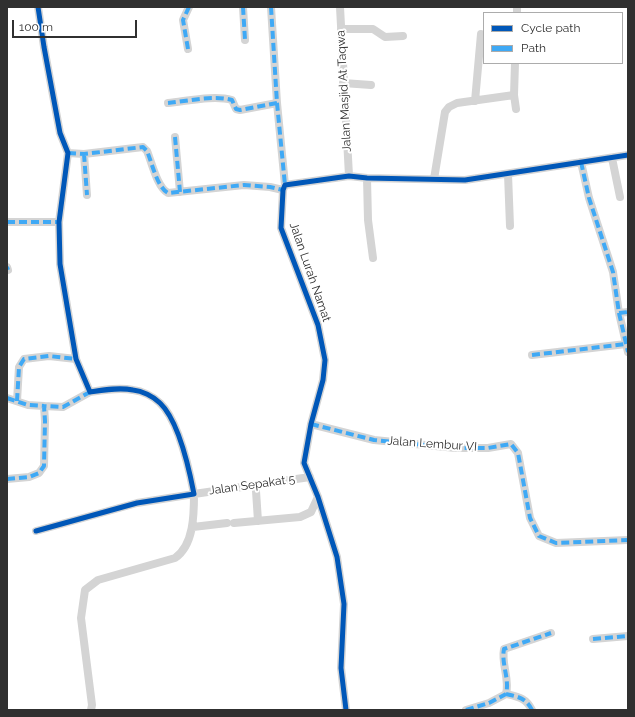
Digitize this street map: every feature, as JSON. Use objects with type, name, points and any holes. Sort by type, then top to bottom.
[{"type":"street","points":[[38,7],[60,133],[68,153],[59,222],[60,264],[76,359],[90,392]]},
{"type":"street","points":[[188,49],[183,20],[189,7]]},
{"type":"street","points":[[243,7],[245,40]]},
{"type":"street","name":"Jalan Lurah Namat","points":[[271,7],[284,188],[281,228],[318,325],[325,360],[324,380],[312,424],[304,463],[318,497],[337,557],[340,573],[344,604],[341,668],[346,710]]},
{"type":"street","name":"Jalan Masjid At Taqwa","points":[[340,7],[349,176]]},
{"type":"street","points":[[341,29],[373,29],[385,37],[404,36]]},
{"type":"street","points":[[475,101],[481,34]]},
{"type":"street","points":[[515,64],[514,95],[516,109]]},
{"type":"street","points":[[343,83],[371,85]]},
{"type":"street","points":[[434,179],[446,112],[450,107],[457,104],[514,95]]},
{"type":"street","points":[[168,103],[217,98],[229,99],[234,102],[236,109],[240,110],[277,103]]},
{"type":"street","points":[[175,137],[180,192]]},
{"type":"street","points":[[68,153],[84,154],[143,147],[147,151],[159,183],[164,191],[168,193],[244,184],[284,188],[349,176],[367,178],[465,180],[612,158],[628,154]]},
{"type":"street","points":[[84,154],[87,195]]},
{"type":"street","points":[[612,158],[620,197]]},
{"type":"street","points":[[532,355],[627,348],[618,313],[613,272],[589,198],[581,162]]},
{"type":"street","points":[[508,174],[510,226]]},
{"type":"street","points":[[367,178],[368,220],[373,258]]},
{"type":"street","points":[[7,222],[59,222]]},
{"type":"street","points":[[618,313],[628,312]]},
{"type":"street","points":[[17,401],[19,367],[24,359],[48,356],[76,359]]},
{"type":"street","points":[[7,398],[28,405],[63,406],[90,392],[115,389],[132,389],[147,394],[160,402],[172,420],[188,461],[194,494],[137,503],[36,531]]},
{"type":"street","points":[[7,479],[29,477],[39,473],[44,466],[44,406]]},
{"type":"street","name":"Jalan Lembur VI","points":[[312,424],[374,440],[456,448],[488,448],[511,444],[518,453],[530,518],[539,536],[556,543],[628,540]]},
{"type":"street","name":"Jalan Sepakat 5","points":[[91,710],[92,706],[81,618],[85,590],[98,580],[175,558],[182,553],[193,526],[194,494],[310,477]]},
{"type":"street","points":[[256,491],[258,521]]},
{"type":"street","points":[[193,526],[300,517],[311,512],[318,497]]},
{"type":"street","points":[[506,694],[508,686],[503,656],[504,650],[552,633]]},
{"type":"street","points":[[593,639],[628,636]]},
{"type":"street","points":[[466,710],[489,703],[506,694],[522,697],[532,710]]},
{"type":"marked path","points":[[188,49],[183,20],[189,7]]},
{"type":"marked path","points":[[243,7],[245,40]]},
{"type":"marked path","points":[[271,7],[277,103],[285,185]]},
{"type":"marked path","points":[[168,103],[217,98],[232,100],[236,109],[240,110],[277,103]]},
{"type":"marked path","points":[[175,137],[180,192]]},
{"type":"marked path","points":[[68,153],[84,154],[143,147],[147,151],[161,186],[168,193],[244,185],[270,187],[283,190]]},
{"type":"marked path","points":[[84,154],[87,195]]},
{"type":"marked path","points":[[581,162],[589,198],[613,272],[619,313],[628,352]]},
{"type":"marked path","points":[[7,222],[59,222]]},
{"type":"marked path","points":[[619,313],[628,312]]},
{"type":"marked path","points":[[532,355],[626,344]]},
{"type":"marked path","points":[[17,401],[19,367],[24,359],[49,356],[76,359]]},
{"type":"marked path","points":[[7,479],[29,477],[39,473],[44,466],[44,406],[63,407],[90,392]]},
{"type":"marked path","points":[[7,398],[28,405],[44,406]]},
{"type":"marked path","points":[[311,424],[374,440],[456,448],[488,448],[511,444],[518,453],[530,518],[539,536],[556,543],[628,540]]},
{"type":"marked path","points":[[466,710],[489,703],[506,694],[507,683],[503,655],[504,649],[551,633]]},
{"type":"marked path","points":[[593,639],[628,636]]},
{"type":"marked path","points":[[506,694],[525,700],[532,710]]},
{"type":"cycle path","points":[[36,531],[137,503],[194,494],[178,433],[167,411],[151,396],[128,389],[111,389],[90,392],[76,359],[60,264],[59,222],[68,153],[60,133],[38,7]]},
{"type":"cycle path","points":[[346,710],[341,668],[344,604],[337,557],[318,497],[304,463],[311,424],[323,380],[325,360],[318,325],[281,228],[283,190],[285,185],[349,176],[367,178],[465,180],[628,155]]}]
